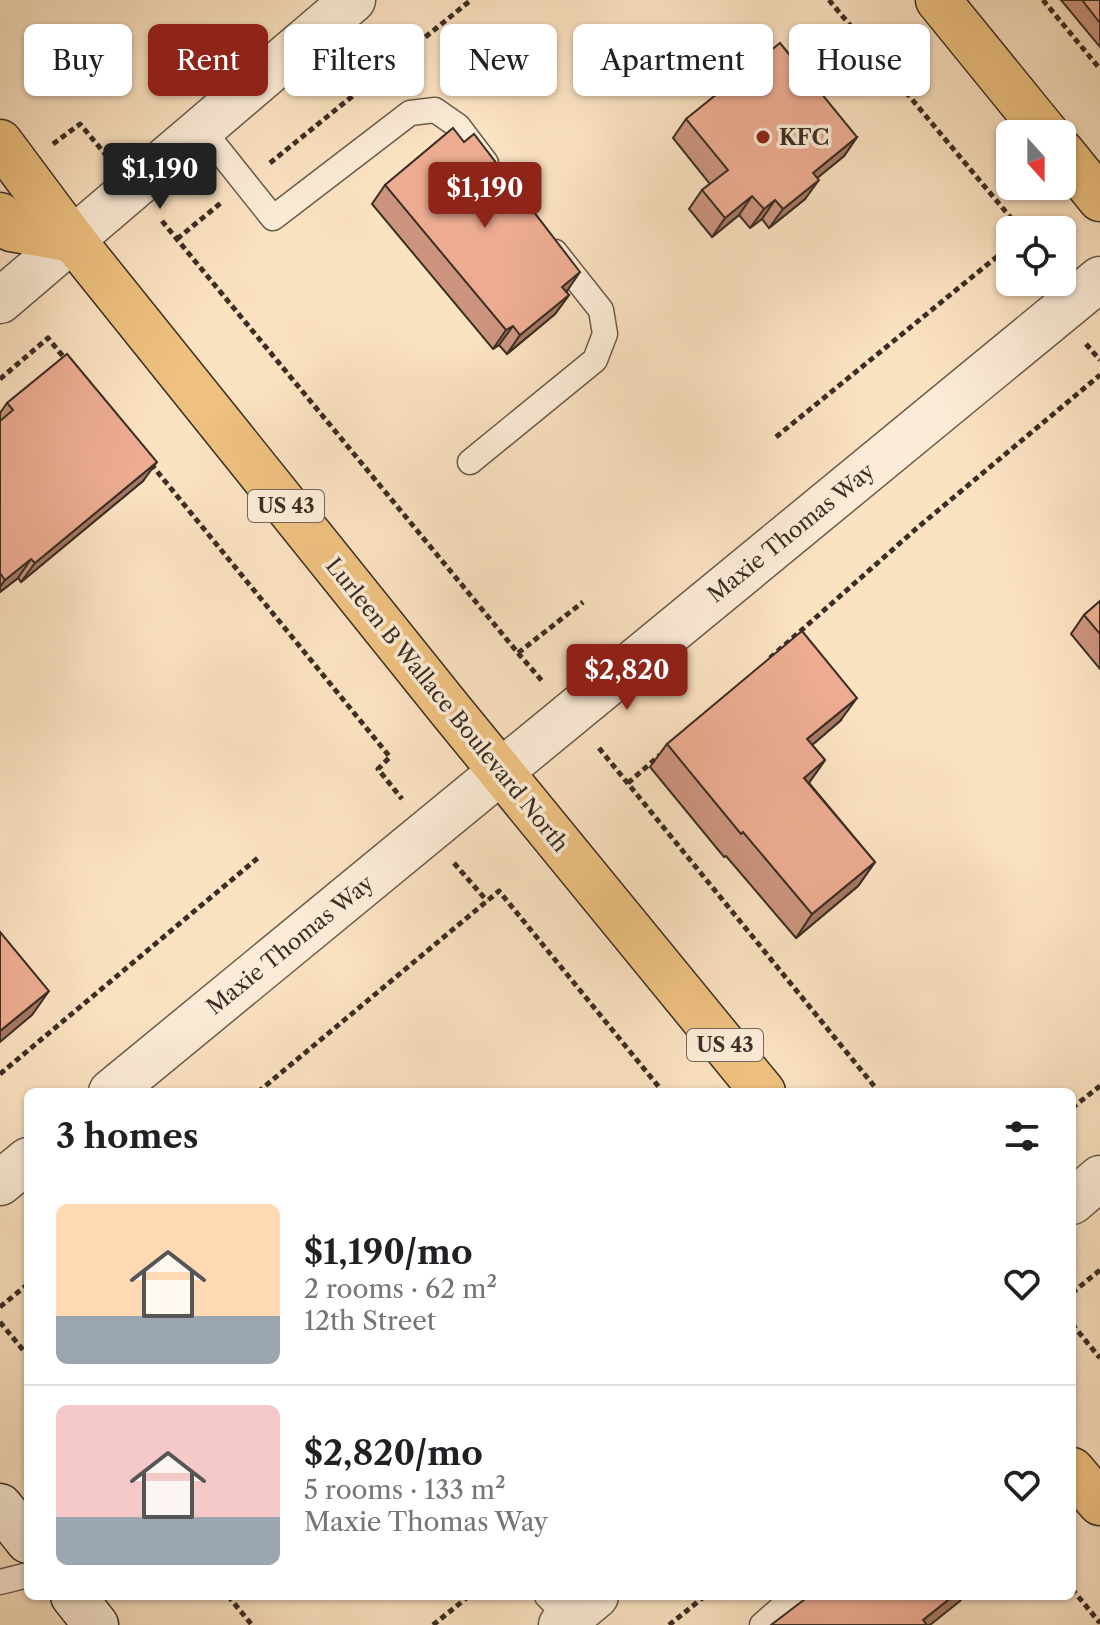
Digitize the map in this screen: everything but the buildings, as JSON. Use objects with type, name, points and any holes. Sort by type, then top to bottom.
[{"type":"main road","points":[[938,0],[1036,120]]},
{"type":"main road","name":"Lurleen B Wallace Boulevard North","points":[[0,142],[73,240],[500,772],[760,1088]]},
{"type":"main road","points":[[1076,169],[1100,199]]},
{"type":"main road","points":[[0,215],[11,229],[73,240]]},
{"type":"street","points":[[0,301],[353,0]]},
{"type":"street","name":"Maxie Thomas Way","points":[[116,1088],[1100,279]]},
{"type":"street","points":[[0,1183],[24,1163]]},
{"type":"street","points":[[1076,1199],[1100,1178]]},
{"type":"street","points":[[0,1506],[24,1536]]},
{"type":"street","points":[[76,1600],[96,1625]]},
{"type":"lane","points":[[202,129],[273,218],[410,113],[435,110],[458,126],[496,175]]},
{"type":"lane","points":[[470,462],[595,360],[605,334],[601,310],[544,237]]},
{"type":"lane","points":[[0,1582],[24,1576]]},
{"type":"lane","points":[[762,1625],[790,1600]]},
{"type":"path","points":[[471,0],[177,239],[628,783],[876,1088]]},
{"type":"path","points":[[829,0],[1009,216]]},
{"type":"path","points":[[1043,0],[1100,69]]},
{"type":"path","points":[[776,437],[996,257]]},
{"type":"path","points":[[0,379],[48,338],[68,362]]},
{"type":"path","points":[[767,661],[917,528],[1100,375]]},
{"type":"path","points":[[149,461],[390,757],[378,769],[487,901]]},
{"type":"path","points":[[518,653],[583,602]]},
{"type":"path","points":[[628,783],[663,753]]},
{"type":"path","points":[[0,1074],[259,857]]},
{"type":"path","points":[[263,1088],[499,891],[660,1088]]},
{"type":"path","points":[[1076,1105],[1100,1086]]},
{"type":"path","points":[[1076,1290],[1100,1270]]},
{"type":"path","points":[[0,1307],[24,1287]]},
{"type":"path","points":[[0,1322],[24,1351]]},
{"type":"path","points":[[1076,1329],[1100,1358]]},
{"type":"path","points":[[1076,1594],[1100,1623]]},
{"type":"path","points":[[231,1600],[252,1625]]},
{"type":"path","points":[[433,1625],[464,1600]]},
{"type":"path","points":[[669,1625],[700,1600]]},
{"type":"place","name":"KFC","points":[[763,137]]}]
